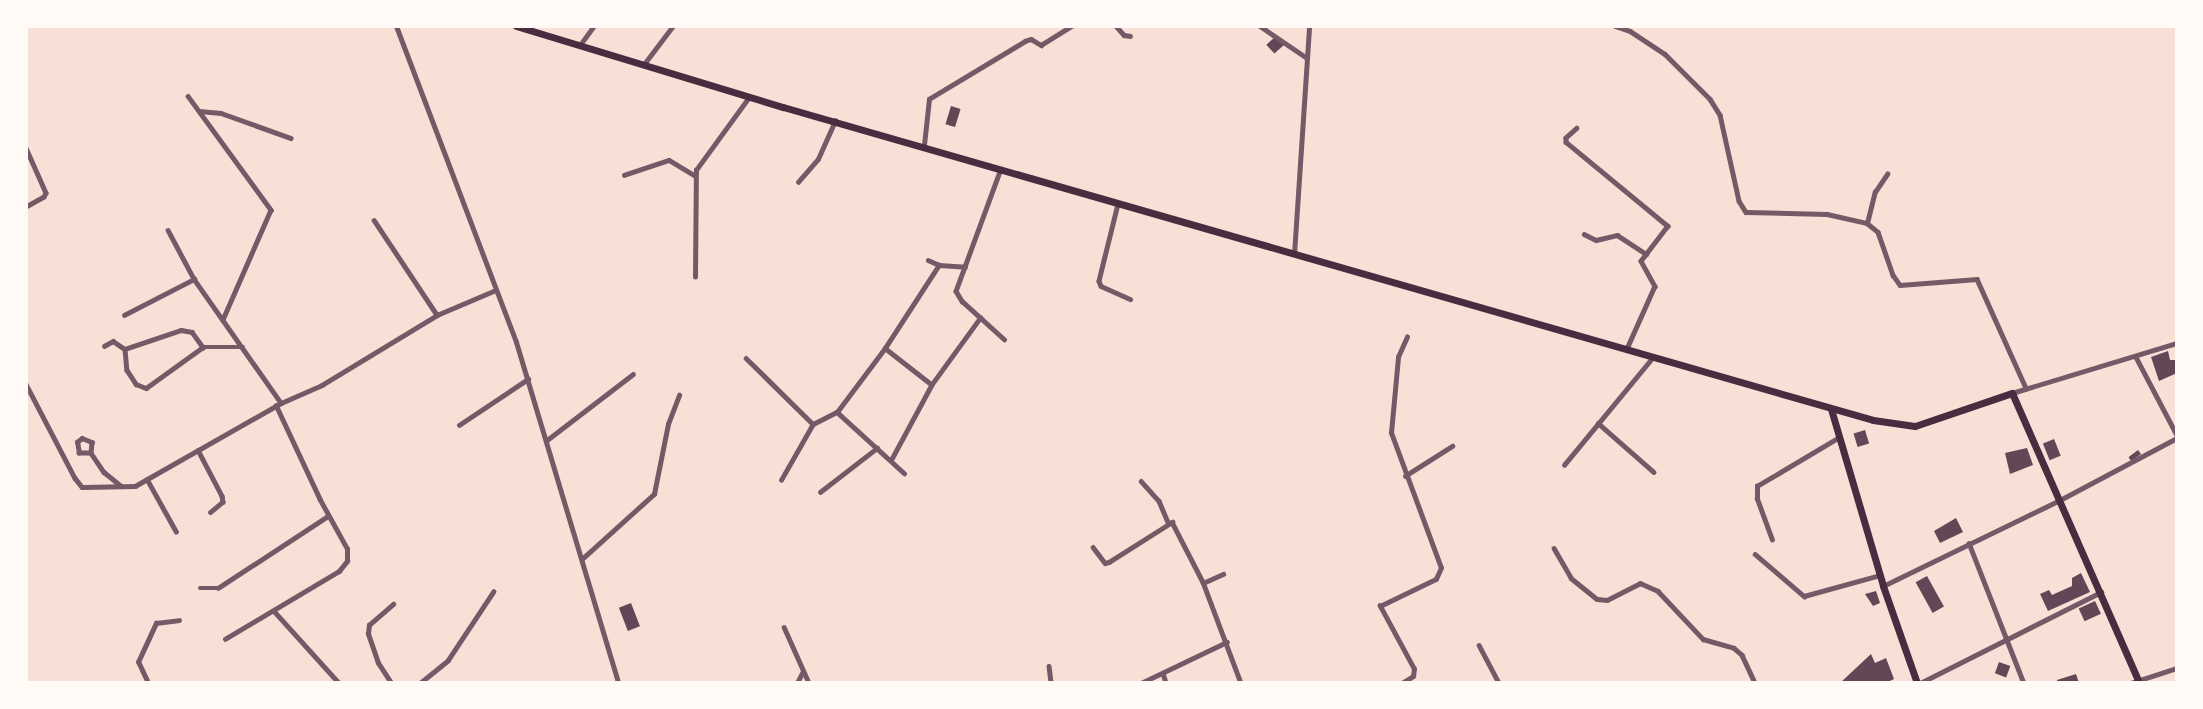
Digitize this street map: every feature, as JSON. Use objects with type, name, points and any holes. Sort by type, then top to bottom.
[{"type":"main road","points":[[516,26],[545,30],[579,45],[750,97],[1873,420],[1915,426],[2012,393],[2101,593],[2136,682]]},
{"type":"main road","points":[[1831,409],[1883,586],[1918,683]]},
{"type":"street","points":[[396,26],[528,379],[618,683]]},
{"type":"street","points":[[579,45],[594,26]]},
{"type":"street","points":[[643,64],[673,26]]},
{"type":"street","points":[[924,145],[929,99],[1025,41],[1031,39],[1041,45],[1071,26]]},
{"type":"street","points":[[1116,26],[1124,35],[1130,36]]},
{"type":"street","points":[[1260,26],[1307,58]]},
{"type":"street","points":[[1294,254],[1309,26]]},
{"type":"street","points":[[1615,26],[1630,31],[1665,54],[1710,99],[1720,115],[1739,201],[1746,212],[1827,214],[1867,223],[1878,232],[1893,275],[1900,285],[1977,279],[2026,388]]},
{"type":"street","points":[[188,96],[271,210],[223,320]]},
{"type":"street","points":[[695,277],[695,175],[750,97]]},
{"type":"street","points":[[198,111],[222,113],[291,138]]},
{"type":"street","points":[[798,182],[818,159],[835,121]]},
{"type":"street","points":[[1577,128],[1566,138],[1566,142],[1668,226],[1646,254],[1642,264],[1655,281],[1655,286],[1626,349]]},
{"type":"street","points":[[26,148],[46,192],[44,197],[26,206]]},
{"type":"street","points":[[624,175],[669,160],[695,175]]},
{"type":"street","points":[[1001,169],[957,295],[1004,339]]},
{"type":"street","points":[[1867,223],[1875,192],[1887,174]]},
{"type":"street","points":[[1118,203],[1100,284],[1130,299]]},
{"type":"street","points":[[374,220],[437,315]]},
{"type":"street","points":[[168,230],[194,279],[243,347],[278,405],[328,516],[346,549],[347,561],[339,571],[225,639]]},
{"type":"street","points":[[1584,234],[1597,240],[1617,235],[1646,254]]},
{"type":"street","points":[[929,260],[939,265],[965,267]]},
{"type":"street","points":[[781,480],[814,424],[836,412],[885,348],[939,265]]},
{"type":"street","points":[[124,314],[194,279]]},
{"type":"street","points":[[26,384],[82,487],[135,486],[278,405],[322,385],[437,315],[496,290]]},
{"type":"street","points":[[891,460],[932,384],[981,318]]},
{"type":"street","points":[[125,349],[181,330],[192,332],[203,347]]},
{"type":"street","points":[[1402,683],[1413,676],[1414,669],[1380,606],[1436,579],[1441,568],[1393,445],[1390,421],[1398,357],[1407,337]]},
{"type":"street","points":[[104,346],[113,341],[125,349]]},
{"type":"street","points":[[2012,393],[2177,343]]},
{"type":"street","points":[[125,349],[127,370],[136,384],[146,388],[203,347],[243,347]]},
{"type":"street","points":[[885,348],[932,384]]},
{"type":"street","points":[[1564,465],[1653,357]]},
{"type":"street","points":[[1883,586],[2058,501],[2177,437],[2136,357]]},
{"type":"street","points":[[746,358],[814,424]]},
{"type":"street","points":[[547,440],[569,420],[633,374]]},
{"type":"street","points":[[459,425],[528,379]]},
{"type":"street","points":[[582,559],[654,494],[668,424],[679,395]]},
{"type":"street","points":[[836,412],[904,472]]},
{"type":"street","points":[[1598,423],[1654,472]]},
{"type":"street","points":[[1772,540],[1757,499],[1757,486],[1838,438]]},
{"type":"street","points":[[1405,476],[1452,446]]},
{"type":"street","points":[[820,492],[877,448]]},
{"type":"street","points":[[198,450],[222,496],[223,502],[211,512]]},
{"type":"street","points":[[91,453],[104,472],[121,486]]},
{"type":"street","points":[[147,479],[176,530]]},
{"type":"street","points":[[1141,481],[1159,501],[1168,522],[1175,527],[1203,583],[1241,683]]},
{"type":"street","points":[[200,588],[218,588],[328,516]]},
{"type":"street","points":[[1093,547],[1105,562],[1109,562],[1168,522]]},
{"type":"street","points":[[1969,542],[2024,683]]},
{"type":"street","points":[[1553,548],[1571,578],[1597,599],[1608,600],[1636,584],[1647,584],[1658,591],[1703,639],[1734,648],[1742,655],[1755,683]]},
{"type":"street","points":[[1755,554],[1804,597],[1880,575]]},
{"type":"street","points":[[1203,583],[1223,574]]},
{"type":"street","points":[[420,683],[448,660],[492,593]]},
{"type":"street","points":[[1918,683],[2101,593]]},
{"type":"street","points":[[391,683],[378,663],[368,634],[369,625],[393,604]]},
{"type":"street","points":[[274,611],[339,683]]},
{"type":"street","points":[[148,683],[138,662],[156,622],[179,620]]},
{"type":"street","points":[[784,627],[802,673],[809,683]]},
{"type":"street","points":[[1141,683],[1227,642]]},
{"type":"street","points":[[1479,645],[1499,683]]},
{"type":"street","points":[[1049,666],[1051,683]]},
{"type":"street","points":[[2136,682],[2177,667]]},
{"type":"street","points":[[797,683],[802,673]]},
{"type":"street","points":[[1163,673],[1166,683]]},
{"type":"building","points":[[1276,36],[1284,45],[1274,54],[1266,45]]},
{"type":"building","points":[[951,106],[961,109],[955,127],[945,124]]},
{"type":"building","points":[[2168,351],[2170,360],[2177,360],[2177,373],[2159,381],[2151,357]]},
{"type":"building","points":[[1865,430],[1869,443],[1858,447],[1854,434]]},
{"type":"building","points":[[2054,439],[2061,456],[2050,460],[2043,443]]},
{"type":"building","points":[[2027,448],[2033,465],[2010,474],[2005,453]]},
{"type":"building","points":[[2138,450],[2141,454],[2131,461],[2128,457]]},
{"type":"building","points":[[1956,518],[1963,532],[1940,543],[1934,531]]},
{"type":"building","points":[[2081,573],[2090,592],[2048,611],[2040,594],[2049,590],[2052,595],[2072,586],[2072,578]]},
{"type":"building","points":[[1927,576],[1944,607],[1933,613],[1916,582]]},
{"type":"building","points":[[1876,591],[1880,603],[1873,606],[1865,594]]},
{"type":"building","points":[[2095,601],[2101,614],[2085,621],[2079,609]]},
{"type":"building","points":[[631,603],[640,626],[628,631],[619,608]]},
{"type":"building","points":[[1871,654],[1875,663],[1886,658],[1894,679],[1886,683],[1840,683]]},
{"type":"building","points":[[1999,662],[2010,666],[2006,677],[1995,673]]},
{"type":"building","points":[[2076,674],[2079,683],[2058,683],[2057,680]]}]
